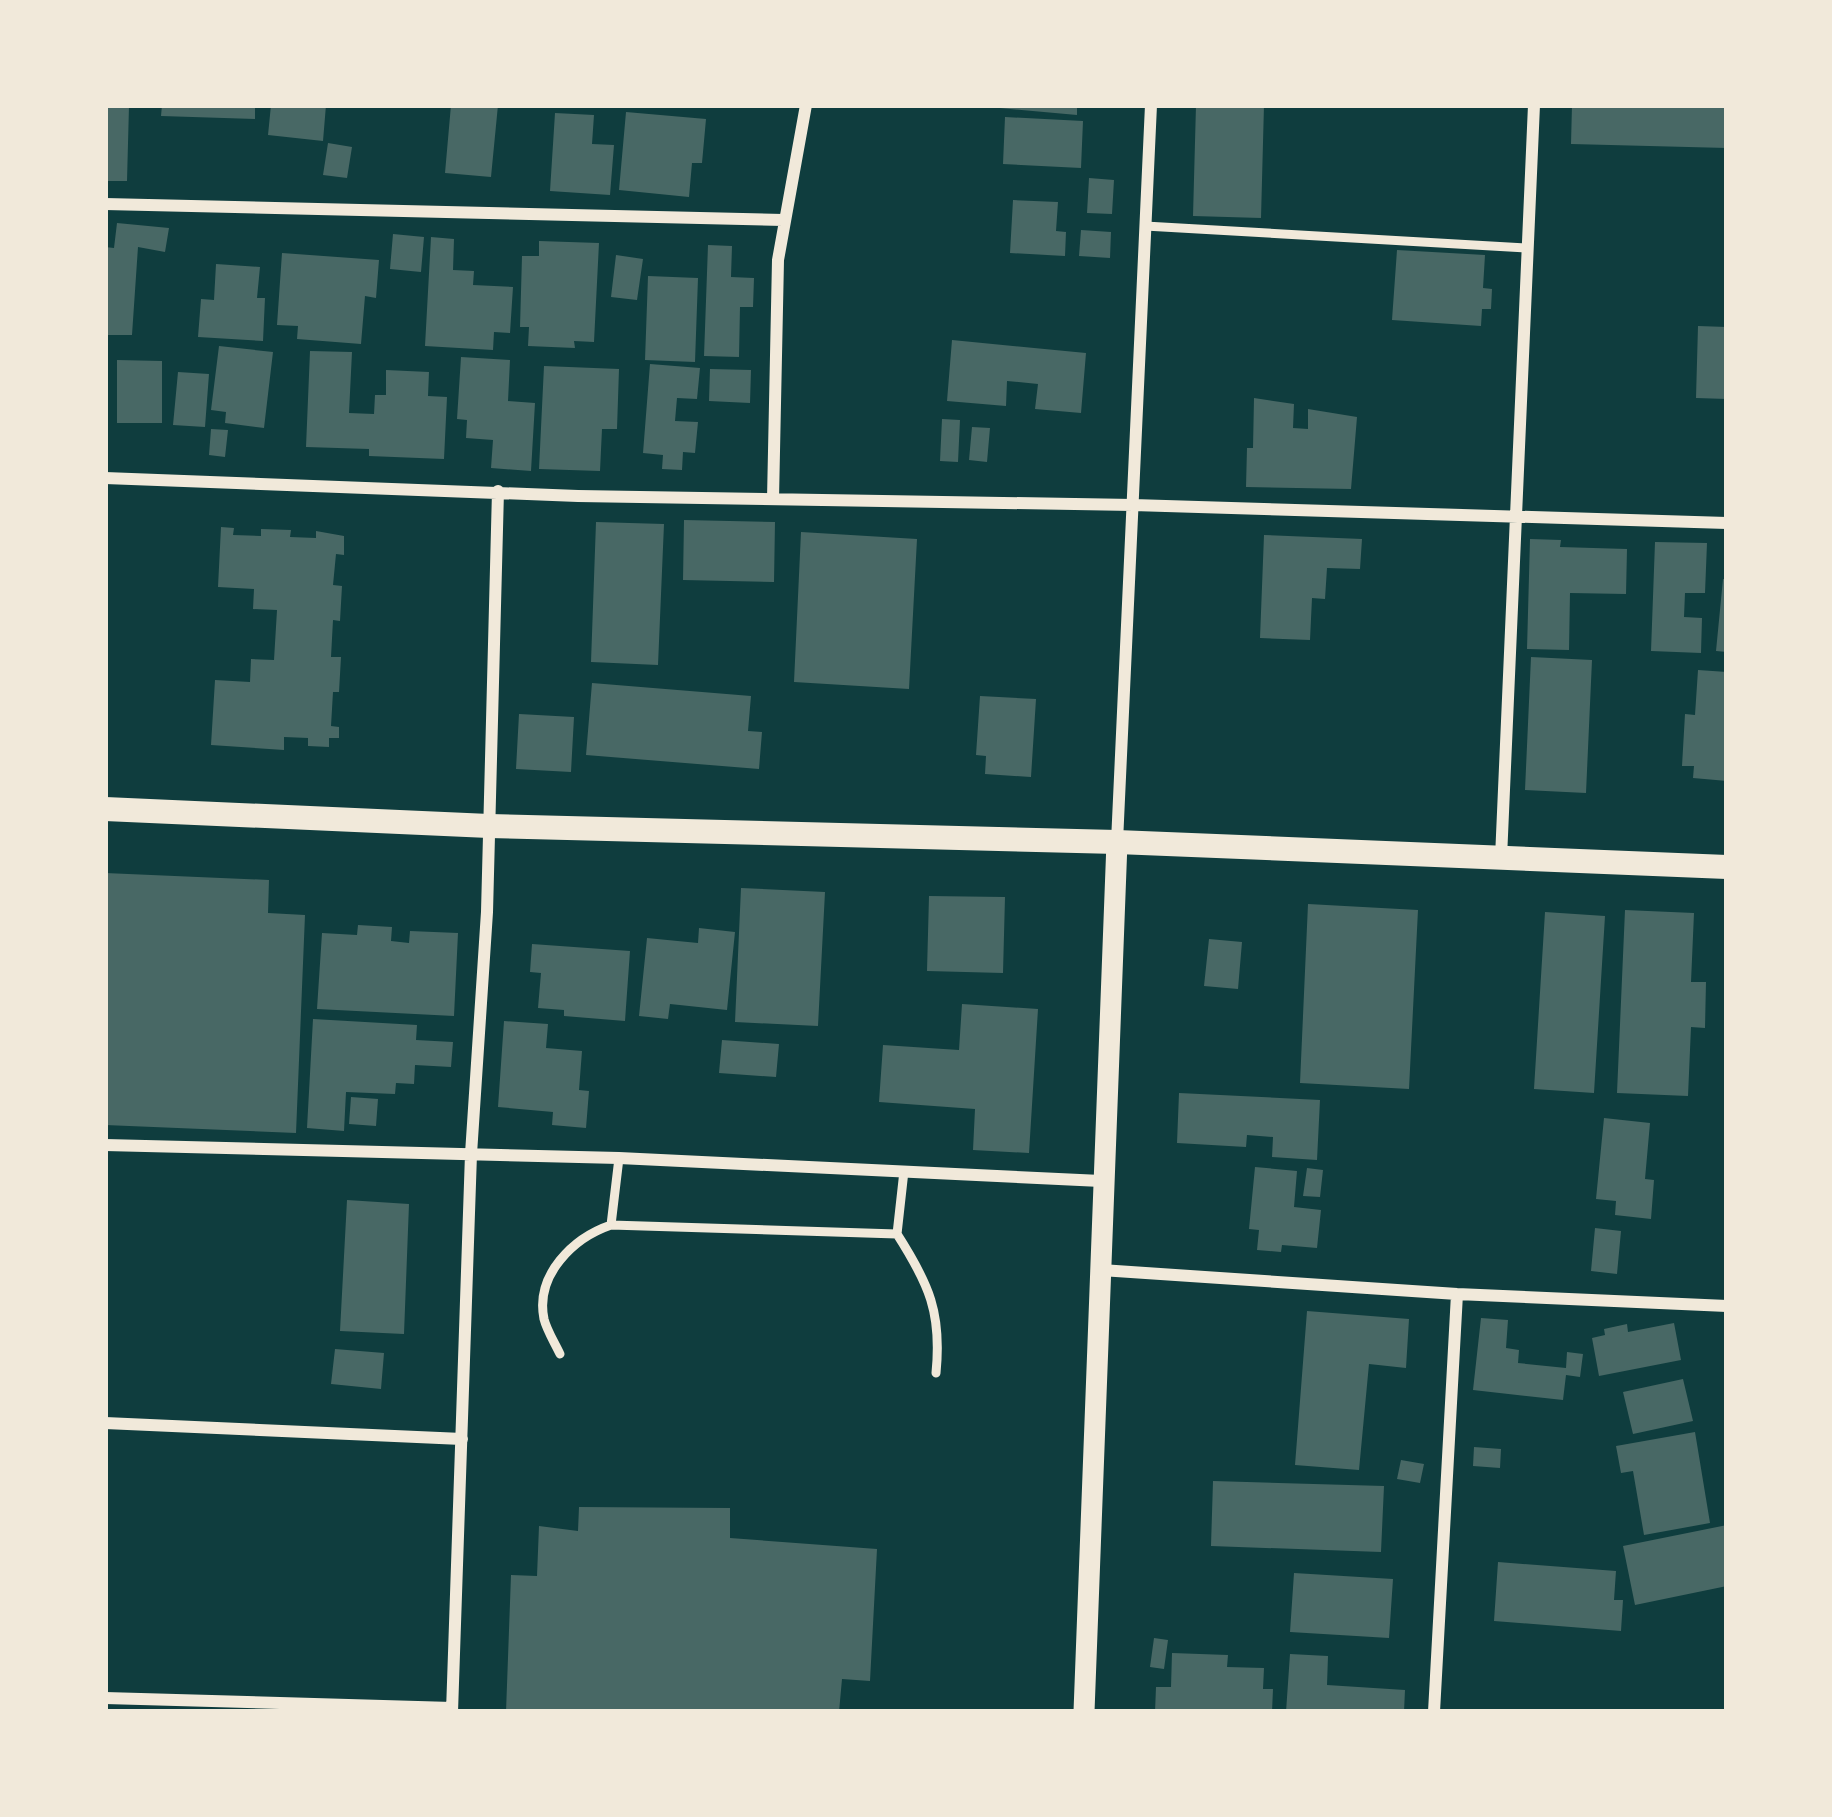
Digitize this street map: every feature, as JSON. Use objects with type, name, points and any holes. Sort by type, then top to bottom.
[{"type":"main road","points":[[105,809],[1727,867]]},
{"type":"street","points":[[773,499],[773,358],[783,220],[806,105]]},
{"type":"street","points":[[1084,1712],[1101,1345],[1101,1181],[1151,105]]},
{"type":"street","points":[[1502,858],[1534,105]]},
{"type":"street","points":[[105,204],[783,220]]},
{"type":"street","points":[[105,478],[1727,524]]},
{"type":"street","points":[[105,1698],[452,1710],[471,1154],[489,826],[498,491]]},
{"type":"street","points":[[105,1144],[619,1158],[1101,1181]]},
{"type":"street","points":[[1101,1270],[1727,1306]]},
{"type":"street","points":[[1434,1712],[1457,1294]]},
{"type":"street","points":[[105,1423],[462,1439]]},
{"type":"lane","points":[[1145,226],[1527,248]]},
{"type":"lane","points":[[611,1225],[619,1158]]},
{"type":"lane","points":[[904,1171],[897,1234],[925,1276],[935,1309],[936,1373]]},
{"type":"lane","points":[[560,1354],[544,1320],[543,1287],[567,1250],[593,1231],[611,1225],[897,1234]]},
{"type":"building","points":[[162,105],[255,105],[255,119],[161,116]]},
{"type":"building","points":[[271,105],[326,105],[323,141],[268,135]]},
{"type":"building","points":[[451,105],[498,105],[491,177],[445,173]]},
{"type":"building","points":[[1077,105],[1077,115],[1000,108]]},
{"type":"building","points":[[1196,105],[1264,105],[1261,218],[1193,216]]},
{"type":"building","points":[[1572,105],[1727,105],[1727,148],[1571,144]]},
{"type":"building","points":[[105,106],[129,106],[127,181],[105,181]]},
{"type":"building","points":[[626,112],[706,119],[702,163],[692,163],[689,197],[619,190]]},
{"type":"building","points":[[555,113],[594,115],[592,144],[614,145],[610,195],[550,191]]},
{"type":"building","points":[[1005,117],[1083,121],[1081,168],[1003,164]]},
{"type":"building","points":[[328,143],[352,147],[347,178],[323,175]]},
{"type":"building","points":[[1089,178],[1114,180],[1112,214],[1087,213]]},
{"type":"building","points":[[1013,200],[1058,202],[1056,231],[1066,232],[1065,256],[1010,253]]},
{"type":"building","points":[[117,223],[169,228],[165,252],[138,247],[132,335],[105,335],[105,247],[114,248]]},
{"type":"building","points":[[1081,230],[1111,232],[1110,258],[1079,256]]},
{"type":"building","points":[[393,234],[424,237],[421,272],[390,269]]},
{"type":"building","points":[[431,237],[454,239],[453,270],[474,271],[473,285],[513,287],[510,333],[494,332],[493,350],[425,346]]},
{"type":"building","points":[[539,241],[599,243],[594,342],[574,341],[575,348],[528,346],[529,327],[520,327],[522,256],[539,256]]},
{"type":"building","points":[[708,245],[732,246],[731,277],[754,278],[753,307],[740,307],[739,357],[704,356]]},
{"type":"building","points":[[1397,250],[1485,255],[1483,288],[1492,289],[1491,309],[1482,309],[1481,326],[1392,320]]},
{"type":"building","points":[[282,253],[379,260],[376,298],[365,296],[361,344],[297,339],[298,326],[277,325]]},
{"type":"building","points":[[616,255],[643,259],[637,300],[611,297]]},
{"type":"building","points":[[216,264],[260,267],[257,298],[265,298],[263,341],[198,337],[201,299],[214,300]]},
{"type":"building","points":[[648,276],[698,278],[695,362],[645,360]]},
{"type":"building","points":[[1698,326],[1727,327],[1727,399],[1696,398]]},
{"type":"building","points":[[952,340],[1086,353],[1081,413],[1035,409],[1038,384],[1007,381],[1006,406],[947,401]]},
{"type":"building","points":[[219,346],[273,352],[264,428],[225,423],[226,412],[211,410]]},
{"type":"building","points":[[310,351],[352,352],[349,413],[374,414],[375,395],[386,395],[386,370],[429,372],[428,396],[447,397],[444,459],[306,447]]},
{"type":"building","points":[[461,357],[510,360],[508,401],[535,403],[531,471],[491,468],[493,440],[466,438],[467,420],[457,419]]},
{"type":"building","points":[[117,360],[162,361],[162,423],[117,423]]},
{"type":"building","points":[[650,364],[700,368],[697,399],[677,398],[675,421],[698,422],[695,453],[683,452],[682,470],[662,469],[663,455],[643,453]]},
{"type":"building","points":[[544,366],[619,369],[617,429],[602,429],[600,471],[539,469]]},
{"type":"building","points":[[710,369],[751,370],[750,403],[709,401]]},
{"type":"building","points":[[178,372],[209,374],[205,427],[173,425]]},
{"type":"building","points":[[1254,398],[1294,404],[1293,428],[1308,429],[1308,409],[1357,417],[1351,489],[1246,487]]},
{"type":"building","points":[[942,419],[960,420],[958,462],[940,461]]},
{"type":"building","points":[[972,427],[990,428],[987,462],[969,460]]},
{"type":"building","points":[[211,429],[228,430],[225,457],[209,455]]},
{"type":"building","points":[[684,520],[775,522],[774,582],[683,580]]},
{"type":"building","points":[[596,522],[664,524],[658,665],[591,662]]},
{"type":"building","points":[[221,527],[234,528],[233,535],[261,536],[261,529],[291,530],[290,537],[316,538],[316,531],[344,536],[344,555],[336,554],[333,585],[342,586],[340,621],[333,620],[331,657],[341,657],[331,726],[339,727],[339,738],[329,738],[329,747],[308,746],[308,738],[284,737],[284,750],[211,745],[215,680],[250,682],[251,659],[274,660],[277,610],[253,609],[254,589],[218,587]]},
{"type":"building","points":[[801,532],[917,539],[909,689],[794,682]]},
{"type":"building","points":[[1264,535],[1362,539],[1360,569],[1327,568],[1325,599],[1312,598],[1310,640],[1260,638]]},
{"type":"building","points":[[1530,539],[1561,540],[1560,547],[1627,549],[1626,594],[1570,593],[1569,650],[1527,649]]},
{"type":"building","points":[[1655,542],[1707,543],[1705,593],[1685,593],[1684,617],[1702,618],[1701,653],[1651,651]]},
{"type":"building","points":[[1723,579],[1727,580],[1727,652],[1716,651]]},
{"type":"building","points":[[1531,657],[1592,660],[1586,793],[1525,790]]},
{"type":"building","points":[[1698,670],[1727,672],[1727,781],[1693,778],[1694,766],[1682,766],[1685,714],[1695,715]]},
{"type":"building","points":[[592,683],[751,696],[748,731],[762,732],[759,769],[586,755]]},
{"type":"building","points":[[980,696],[1036,699],[1031,777],[985,774],[986,756],[976,755]]},
{"type":"building","points":[[519,714],[574,717],[571,772],[516,769]]},
{"type":"building","points":[[105,873],[269,880],[268,913],[305,915],[296,1133],[105,1125]]},
{"type":"building","points":[[741,888],[825,892],[818,1026],[735,1022]]},
{"type":"building","points":[[929,896],[1005,897],[1003,973],[927,971]]},
{"type":"building","points":[[1308,904],[1418,910],[1409,1089],[1300,1083]]},
{"type":"building","points":[[1625,910],[1694,913],[1691,982],[1706,982],[1705,1028],[1691,1027],[1688,1096],[1617,1093]]},
{"type":"building","points":[[1545,912],[1605,916],[1594,1093],[1534,1089]]},
{"type":"building","points":[[358,925],[392,927],[391,941],[409,943],[410,931],[458,933],[454,1016],[317,1009],[322,933],[357,935]]},
{"type":"building","points":[[699,928],[735,932],[727,1010],[670,1004],[668,1019],[639,1016],[647,938],[698,943]]},
{"type":"building","points":[[1209,939],[1242,942],[1238,989],[1204,986]]},
{"type":"building","points":[[532,944],[630,951],[625,1021],[564,1016],[564,1010],[538,1008],[541,973],[530,972]]},
{"type":"building","points":[[962,1004],[1038,1009],[1029,1153],[973,1150],[975,1109],[879,1102],[883,1045],[959,1050]]},
{"type":"building","points":[[313,1019],[417,1025],[416,1040],[453,1042],[451,1067],[415,1065],[414,1084],[396,1083],[395,1094],[346,1092],[344,1131],[307,1128]]},
{"type":"building","points":[[504,1021],[548,1024],[546,1048],[582,1051],[579,1090],[589,1091],[586,1128],[552,1125],[553,1112],[498,1107]]},
{"type":"building","points":[[722,1040],[779,1044],[776,1077],[719,1073]]},
{"type":"building","points":[[1179,1093],[1320,1100],[1317,1160],[1272,1157],[1273,1137],[1247,1135],[1246,1147],[1177,1143]]},
{"type":"building","points":[[351,1097],[378,1099],[376,1126],[349,1124]]},
{"type":"building","points":[[1604,1118],[1650,1123],[1645,1179],[1654,1180],[1651,1219],[1615,1215],[1616,1201],[1596,1199]]},
{"type":"building","points":[[1255,1167],[1297,1171],[1294,1207],[1321,1210],[1317,1248],[1282,1245],[1281,1252],[1257,1250],[1259,1230],[1249,1229]]},
{"type":"building","points":[[1307,1168],[1323,1170],[1320,1197],[1303,1196]]},
{"type":"building","points":[[347,1200],[409,1204],[404,1334],[340,1331]]},
{"type":"building","points":[[1595,1228],[1621,1231],[1617,1274],[1591,1271]]},
{"type":"building","points":[[1307,1311],[1409,1319],[1406,1368],[1369,1364],[1359,1470],[1295,1465]]},
{"type":"building","points":[[1481,1318],[1508,1320],[1506,1348],[1519,1350],[1518,1363],[1566,1368],[1567,1352],[1583,1354],[1580,1377],[1566,1375],[1563,1400],[1473,1390]]},
{"type":"building","points":[[1674,1323],[1681,1360],[1599,1376],[1592,1338],[1605,1335],[1604,1329],[1627,1324],[1628,1332]]},
{"type":"building","points":[[335,1349],[384,1353],[381,1389],[331,1384]]},
{"type":"building","points":[[1683,1379],[1693,1421],[1633,1434],[1623,1392]]},
{"type":"building","points":[[1695,1432],[1710,1523],[1644,1535],[1633,1471],[1621,1473],[1616,1446]]},
{"type":"building","points":[[1474,1447],[1501,1449],[1500,1468],[1473,1466]]},
{"type":"building","points":[[1401,1460],[1424,1464],[1420,1483],[1397,1479]]},
{"type":"building","points":[[1213,1481],[1384,1486],[1381,1552],[1211,1546]]},
{"type":"building","points":[[579,1507],[730,1508],[730,1538],[877,1549],[870,1681],[842,1679],[839,1712],[506,1712],[511,1575],[537,1576],[539,1526],[578,1531]]},
{"type":"building","points":[[1727,1525],[1727,1586],[1635,1605],[1623,1546]]},
{"type":"building","points":[[1498,1562],[1616,1571],[1614,1600],[1623,1600],[1621,1631],[1494,1621]]},
{"type":"building","points":[[1294,1573],[1393,1579],[1389,1638],[1290,1632]]},
{"type":"building","points":[[1154,1638],[1168,1640],[1164,1669],[1150,1667]]},
{"type":"building","points":[[1172,1653],[1228,1655],[1227,1667],[1264,1668],[1263,1689],[1273,1689],[1272,1712],[1155,1712],[1156,1687],[1171,1687]]},
{"type":"building","points":[[1290,1654],[1328,1656],[1327,1685],[1405,1690],[1404,1712],[1286,1712]]}]
